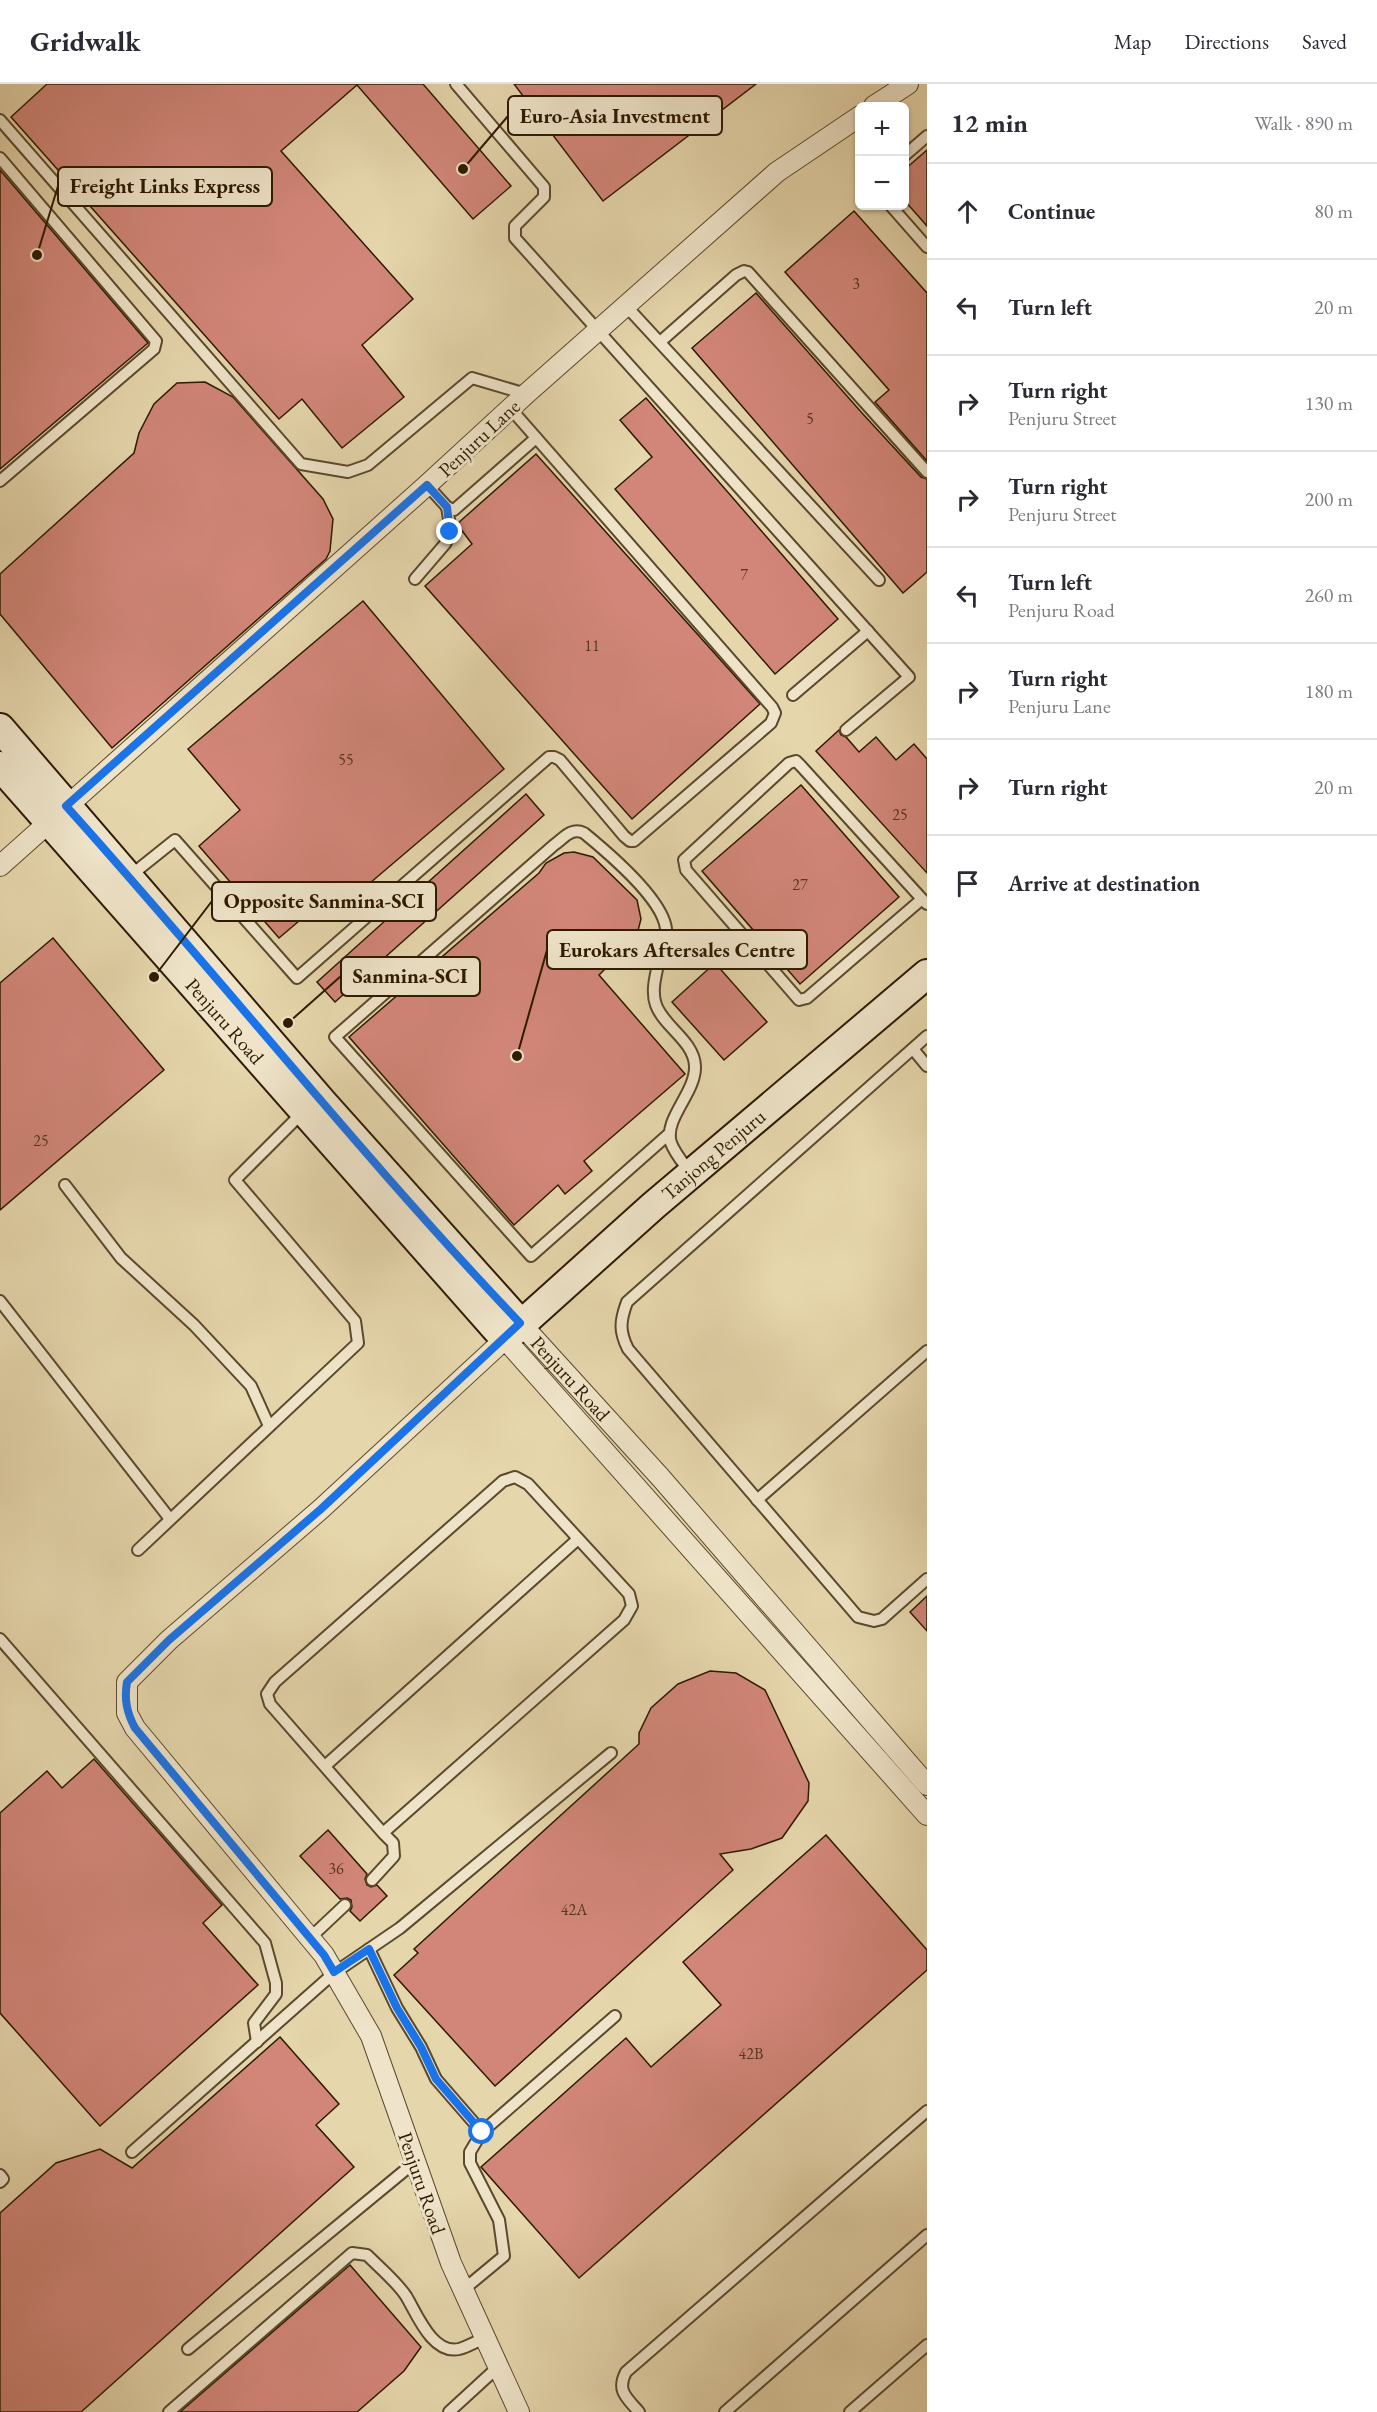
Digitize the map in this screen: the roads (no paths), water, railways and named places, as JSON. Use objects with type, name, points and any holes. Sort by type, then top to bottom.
[{"type":"main road","name":"Penjuru Road","points":[[0,728],[57,814],[303,1111],[512,1331]]},
{"type":"main road","name":"Penjuru Road","points":[[0,766],[129,876],[323,1103],[512,1331]]},
{"type":"main road","name":"Tanjong Penjuru","points":[[512,1331],[691,1174],[927,974]]},
{"type":"street","points":[[880,102],[908,84]]},
{"type":"street","name":"Penjuru Lane","points":[[0,866],[777,172],[855,120]]},
{"type":"street","name":"Penjuru Road","points":[[512,1331],[661,1478],[927,1785]]},
{"type":"street","name":"Penjuru Road","points":[[512,1331],[927,1815]]},
{"type":"street","name":"Penjuru Road","points":[[512,1331],[321,1509],[169,1640],[127,1682],[127,1713],[135,1728],[310,1938],[329,1964],[370,2036],[451,2263],[519,2412]]},
{"type":"lane","points":[[456,84],[544,187],[544,197],[515,226],[515,238],[909,677],[846,730]]},
{"type":"lane","points":[[0,120],[301,464],[348,472],[368,465],[472,378],[526,394]]},
{"type":"lane","points":[[909,152],[927,136]]},
{"type":"lane","points":[[0,158],[156,341],[153,349],[0,481]]},
{"type":"lane","points":[[895,210],[927,247]]},
{"type":"lane","points":[[660,342],[736,275],[744,271],[748,272],[927,472]]},
{"type":"lane","points":[[627,307],[879,580]]},
{"type":"lane","points":[[129,876],[175,840],[297,978],[549,758],[554,757],[560,760],[624,836],[634,841],[771,723],[775,713],[772,706],[511,409]]},
{"type":"lane","points":[[427,485],[447,507],[454,510],[537,438]]},
{"type":"lane","points":[[415,579],[445,544],[450,532],[447,507]]},
{"type":"lane","points":[[793,695],[868,631]]},
{"type":"lane","points":[[796,761],[925,901],[807,998],[799,999],[686,870],[684,860],[789,763],[796,761]]},
{"type":"lane","points":[[670,1133],[531,1256],[334,1037],[554,845],[572,831],[578,830],[626,869],[641,885],[654,903],[666,929],[653,993],[656,1007],[687,1047],[694,1060],[692,1085],[670,1133],[672,1144],[691,1174]]},
{"type":"lane","points":[[927,1036],[627,1302],[622,1316],[621,1335],[628,1349],[858,1617],[874,1621],[882,1618],[927,1579]]},
{"type":"lane","points":[[913,1049],[927,1065]]},
{"type":"lane","points":[[138,1550],[358,1342],[355,1321],[235,1180],[303,1111]]},
{"type":"lane","points":[[65,1185],[121,1257],[194,1325],[251,1386],[269,1426]]},
{"type":"lane","points":[[0,1301],[170,1520]]},
{"type":"lane","points":[[757,1500],[927,1350]]},
{"type":"lane","points":[[372,1880],[394,1856],[393,1843],[383,1833],[270,1704],[267,1694],[275,1682],[503,1481],[515,1477],[528,1484],[630,1594],[632,1606],[624,1620],[383,1833]]},
{"type":"lane","points":[[325,1766],[579,1539]]},
{"type":"lane","points":[[0,1639],[265,1943],[276,1983],[276,1994],[254,2024],[257,2042]]},
{"type":"lane","points":[[132,2152],[257,2042],[329,1964],[369,1949],[400,1928],[611,1754]]},
{"type":"lane","points":[[310,1938],[345,1905]]},
{"type":"lane","points":[[369,1949],[397,2008],[421,2047],[436,2079],[482,2132]]},
{"type":"lane","points":[[463,2290],[504,2256],[499,2220],[470,2163],[470,2152],[482,2132],[615,2016]]},
{"type":"lane","points":[[639,2412],[623,2393],[621,2382],[626,2372],[927,2111]]},
{"type":"lane","points":[[188,2349],[415,2162]]},
{"type":"lane","points":[[0,2175],[3,2179],[0,2182]]},
{"type":"lane","points":[[725,2412],[927,2235]]},
{"type":"lane","points":[[169,2412],[352,2253],[367,2255],[405,2296],[416,2318],[439,2343],[452,2349],[459,2349],[484,2338]]},
{"type":"lane","points":[[850,2412],[927,2345]]},
{"type":"lane","points":[[449,2412],[498,2367]]},
{"type":"place","name":"Euro-Asia Investment","points":[[463,169]]},
{"type":"place","name":"Freight Links Express","points":[[37,255]]},
{"type":"place","name":"Opposite Sanmina-SCI","points":[[154,977]]},
{"type":"place","name":"Sanmina-SCI","points":[[288,1023]]},
{"type":"place","name":"Eurokars Aftersales Centre","points":[[517,1056]]}]
